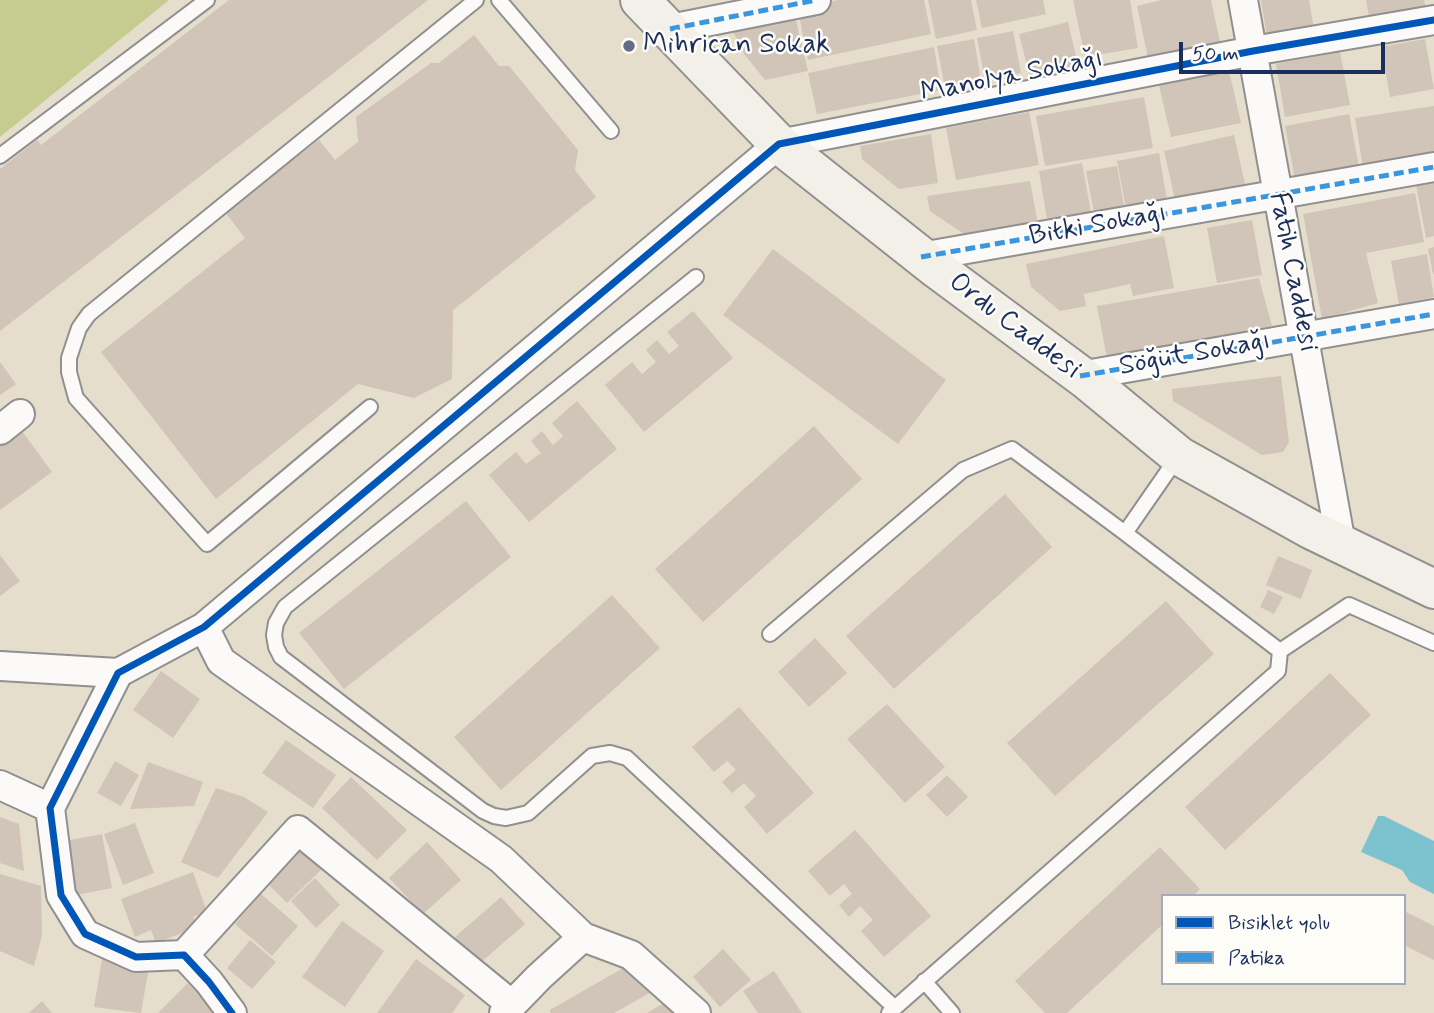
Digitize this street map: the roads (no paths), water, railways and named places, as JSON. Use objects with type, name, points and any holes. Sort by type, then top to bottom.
[{"type":"main road","name":"Ordu Caddesi","points":[[640,0],[779,144],[921,257],[1080,376],[1179,456],[1341,544],[1434,589]]},
{"type":"street","points":[[670,29],[816,0]]},
{"type":"street","name":"Fatih Caddesi","points":[[1242,0],[1341,544]]},
{"type":"street","name":"Manolya Sokağı","points":[[779,144],[1253,51],[1434,20]]},
{"type":"street","points":[[0,666],[118,673],[204,627],[779,144]]},
{"type":"street","name":"Bitki Sokağı","points":[[921,257],[1434,167]]},
{"type":"street","name":"Söğüt Sokağı","points":[[1080,376],[1434,314]]},
{"type":"street","points":[[204,627],[221,661],[501,859],[583,937],[631,955],[696,1013]]},
{"type":"street","points":[[118,673],[50,808],[61,895],[85,934],[136,957],[184,955],[298,830],[508,1009],[583,937]]},
{"type":"street","points":[[0,785],[50,808]]},
{"type":"street","points":[[184,955],[232,1013]]},
{"type":"lane","points":[[0,156],[207,0]]},
{"type":"lane","points":[[370,407],[207,544],[76,398],[69,372],[69,358],[79,328],[89,314],[476,0]]},
{"type":"lane","points":[[499,0],[611,131]]},
{"type":"lane","points":[[696,277],[285,607],[276,623],[276,647],[281,657],[483,811],[506,818],[528,813],[592,756],[610,753],[627,758],[891,1010],[1278,671],[1280,651]]},
{"type":"lane","points":[[770,634],[963,470],[1012,449],[1280,651]]},
{"type":"lane","points":[[1125,533],[1179,456]]},
{"type":"lane","points":[[1280,651],[1349,604],[1434,643]]},
{"type":"lane","points":[[924,981],[952,1013]]},
{"type":"water","points":[[1378,816],[1384,816],[1434,841],[1434,894],[1410,882],[1402,870],[1361,852]]},
{"type":"place","name":"Mihrican Sokak","points":[[629,46]]}]
